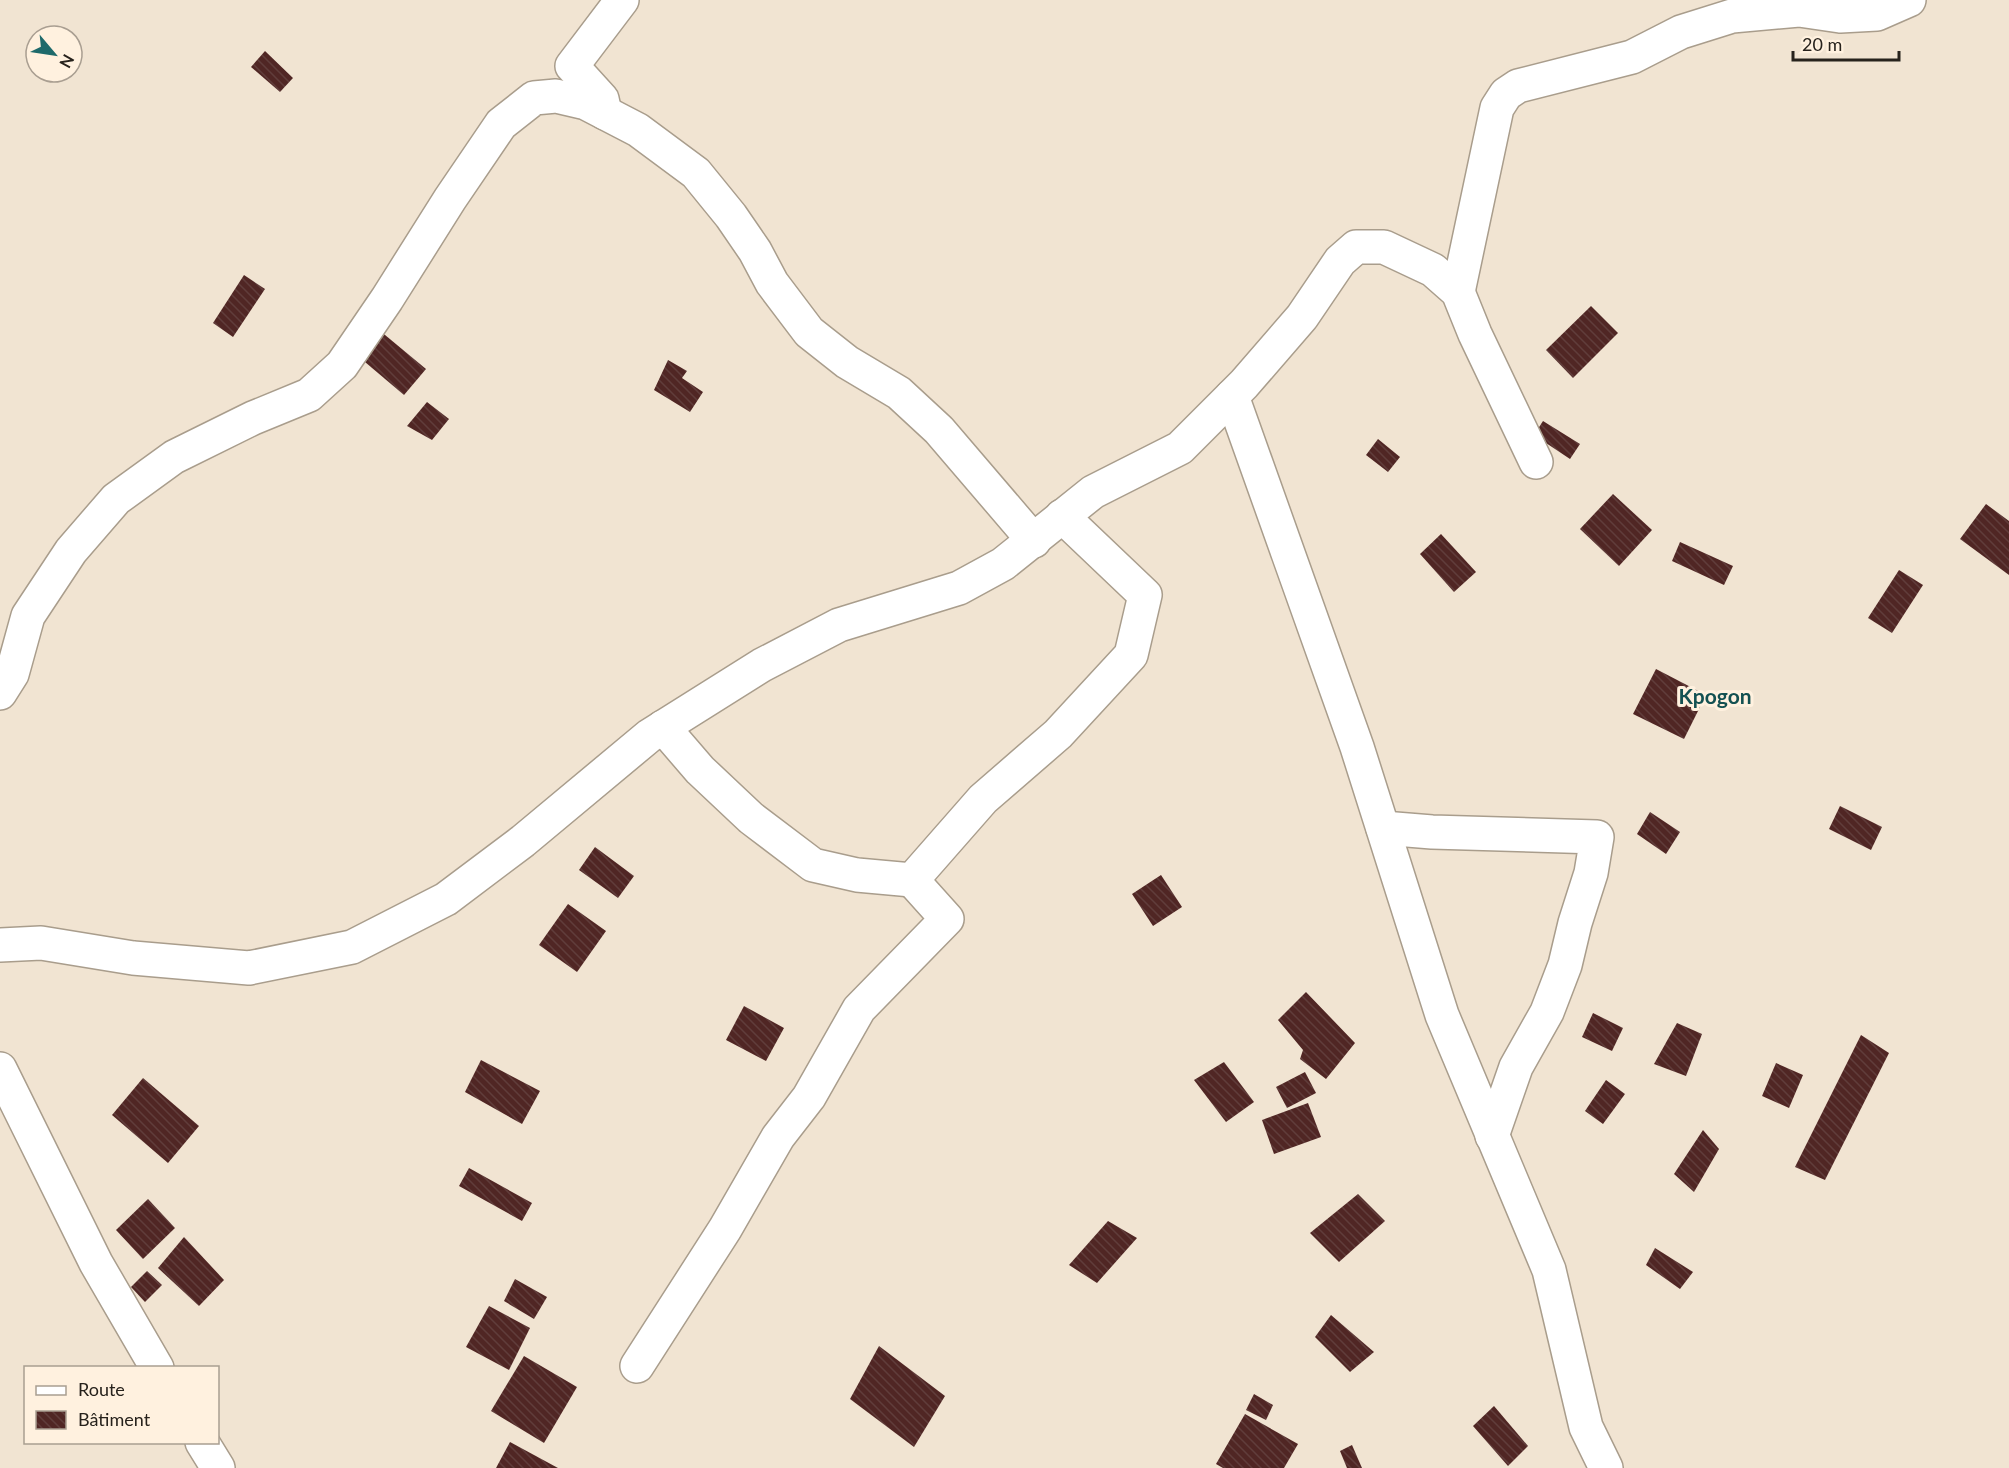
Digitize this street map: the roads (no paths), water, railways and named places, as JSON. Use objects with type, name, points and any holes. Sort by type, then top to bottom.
[{"type":"street","points":[[605,113],[602,99],[572,66],[622,0]]},
{"type":"street","points":[[1458,292],[1497,108],[1506,94],[1518,86],[1632,57],[1681,32],[1732,16],[1799,10],[1840,16],[1877,14],[1909,0]]},
{"type":"street","points":[[0,693],[12,674],[28,616],[71,551],[116,499],[174,457],[253,418],[309,395],[342,365],[501,124],[534,98],[556,96],[586,103],[638,130],[696,173],[731,216],[755,251],[772,283],[809,332],[847,362],[899,393],[939,430],[1034,541]]},
{"type":"street","points":[[0,945],[41,943],[133,958],[249,968],[352,947],[446,899],[524,841],[649,736],[762,665],[839,625],[959,588],[1004,564],[1093,492],[1180,448],[1232,396],[1302,317],[1340,261],[1356,247],[1384,248],[1433,270],[1458,292],[1475,334],[1536,462]]},
{"type":"street","points":[[1232,396],[1357,747],[1442,1015],[1549,1270],[1586,1427],[1606,1468]]},
{"type":"street","points":[[912,880],[983,799],[1058,734],[1131,656],[1145,595],[1062,516]]},
{"type":"street","points":[[637,1366],[725,1229],[778,1137],[809,1097],[859,1009],[947,920],[912,880],[857,875],[813,865],[751,818],[700,770],[663,727]]},
{"type":"street","points":[[1383,828],[1432,832],[1598,837],[1592,873],[1575,923],[1565,965],[1547,1012],[1516,1067],[1492,1136]]},
{"type":"street","points":[[0,922],[41,943]]},
{"type":"street","points":[[0,1069],[96,1263],[156,1366]]},
{"type":"street","points":[[203,1444],[218,1468]]},
{"type":"district","name":"Kpogon","points":[[1715,697]]}]
